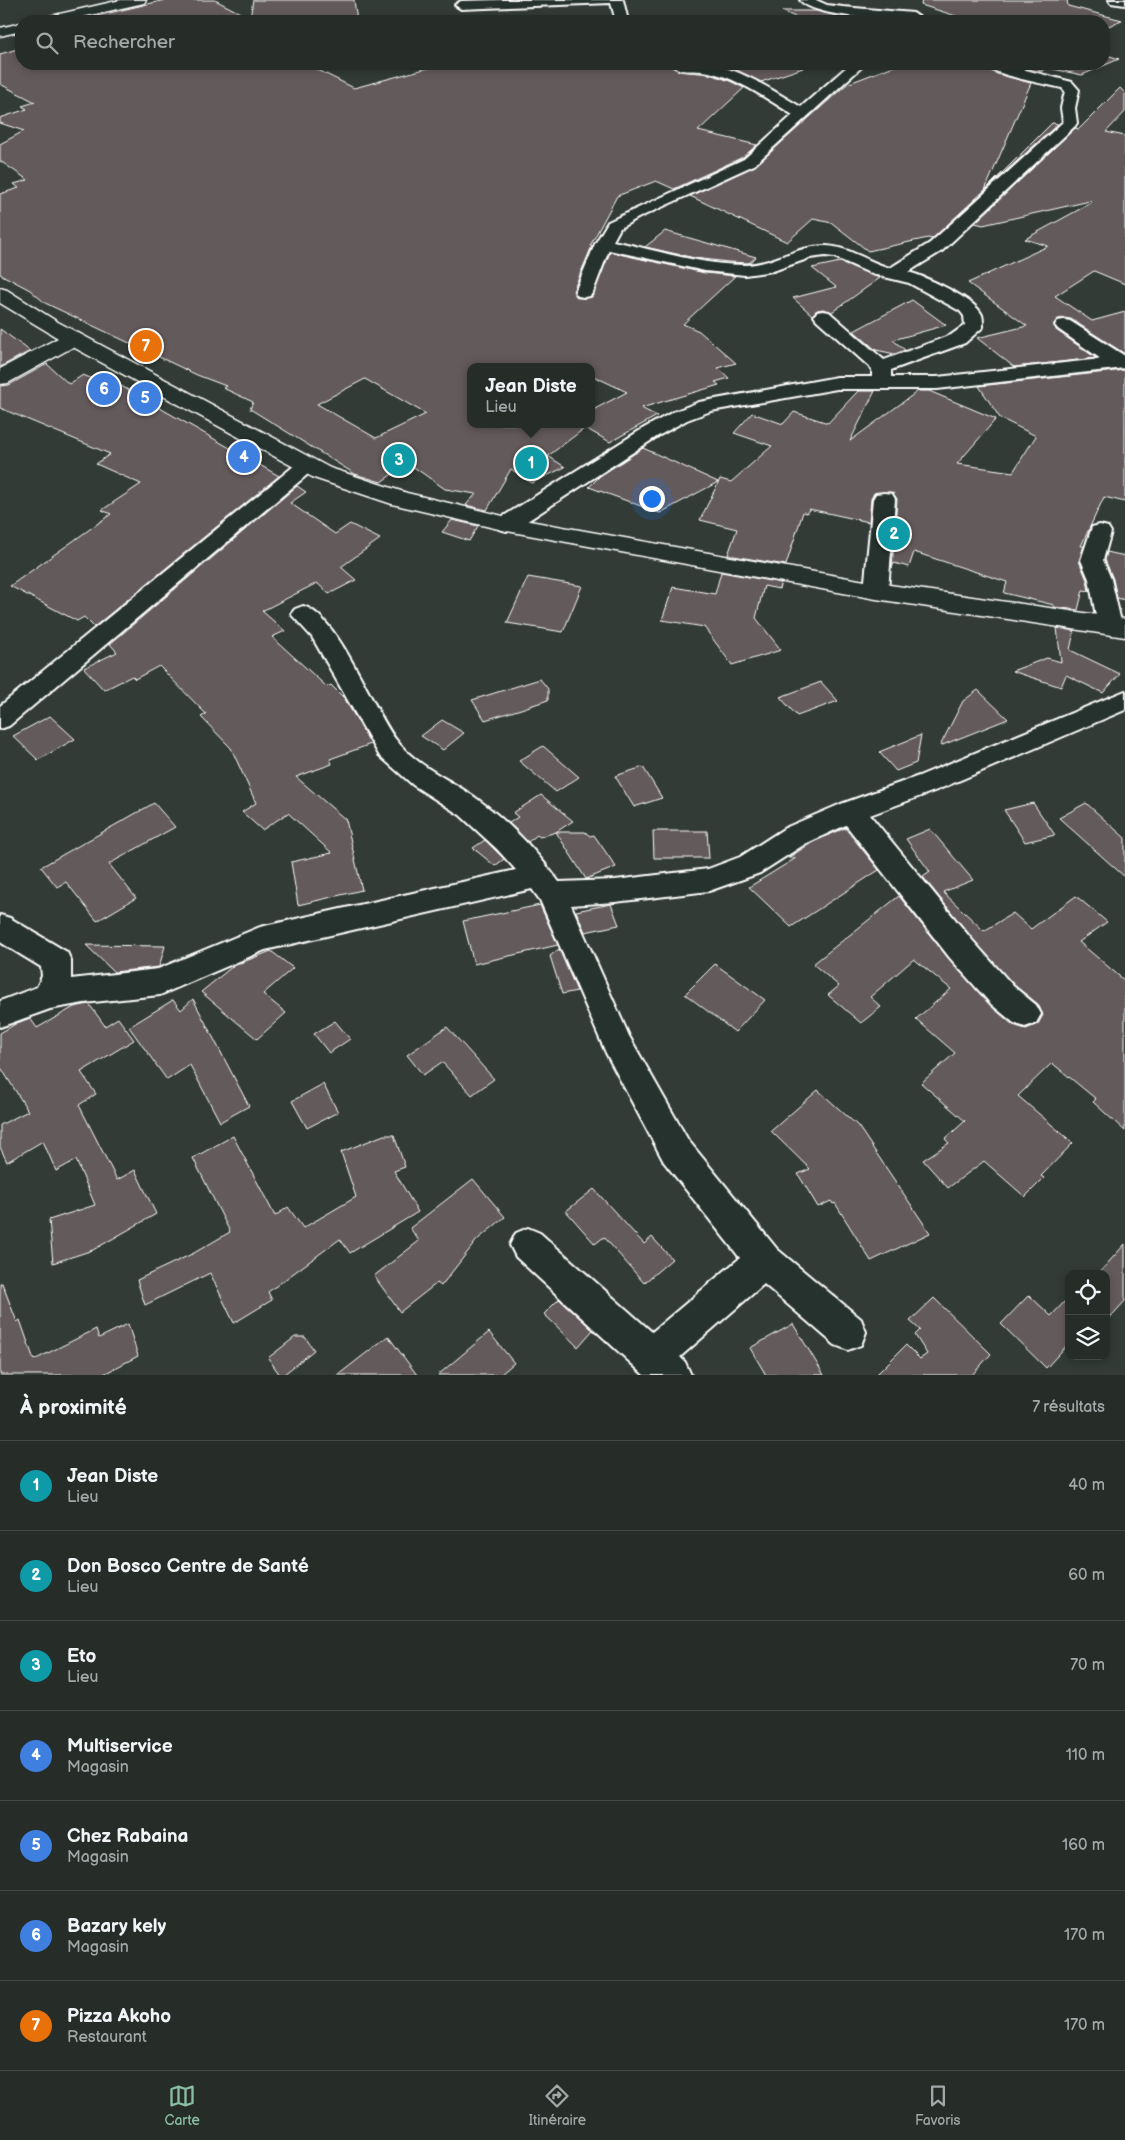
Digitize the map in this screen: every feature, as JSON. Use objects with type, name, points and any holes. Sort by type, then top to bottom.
[{"type":"street","points":[[73,15],[139,0]]},
{"type":"street","points":[[461,5],[607,0]]},
{"type":"street","points":[[617,0],[621,15]]},
{"type":"street","points":[[806,0],[834,10],[890,15]]},
{"type":"street","points":[[1115,0],[1125,1]]},
{"type":"street","points":[[0,32],[15,28]]},
{"type":"street","points":[[714,70],[758,89],[802,112]]},
{"type":"street","points":[[584,292],[603,244],[614,225],[749,162],[802,112],[851,70]]},
{"type":"street","points":[[894,273],[936,246],[1070,123],[1068,108],[1072,90],[1067,85],[1006,70]]},
{"type":"street","points":[[507,524],[650,432],[680,416],[706,406],[882,374],[958,339],[974,328],[972,315],[966,307],[915,279],[878,270],[838,253],[826,251],[807,253],[767,267],[745,270],[705,266],[603,244]]},
{"type":"street","points":[[0,294],[74,338],[332,477],[400,498],[507,524],[876,591],[1117,627],[1092,560],[1100,532]]},
{"type":"street","points":[[823,316],[882,374],[937,383],[1123,363]]},
{"type":"street","points":[[1064,325],[1123,363]]},
{"type":"street","points":[[0,378],[74,338]]},
{"type":"street","points":[[0,720],[307,465]]},
{"type":"street","points":[[876,591],[884,499]]},
{"type":"street","points":[[303,614],[321,632],[388,748],[422,778],[470,808],[507,841],[546,885],[617,1043],[676,1151],[764,1261],[848,1332]]},
{"type":"street","points":[[0,1014],[49,996],[84,990],[160,982],[260,939],[546,885],[615,891],[709,880],[750,865],[795,836],[850,811],[928,783],[1125,700]]},
{"type":"street","points":[[850,811],[961,949],[1002,995],[1025,1014]]},
{"type":"street","points":[[0,927],[56,961],[57,976],[49,996]]},
{"type":"street","points":[[528,1245],[662,1366],[764,1261]]},
{"type":"building","points":[[165,0],[215,0],[244,15],[101,15]]},
{"type":"building","points":[[253,0],[354,0],[356,15],[250,15]]},
{"type":"building","points":[[922,0],[1067,0],[1068,6],[1103,15],[953,15],[921,5]]},
{"type":"building","points":[[782,11],[816,11],[832,15],[791,15]]},
{"type":"building","points":[[1110,17],[1122,20],[1110,25]]},
{"type":"building","points":[[15,50],[15,70],[318,70],[354,88],[421,70],[678,70],[709,74],[730,81],[744,88],[698,131],[757,145],[743,157],[674,189],[656,181],[617,196],[590,246],[592,246],[573,291],[578,298],[592,297],[610,252],[705,273],[735,276],[683,324],[699,331],[736,363],[718,368],[729,378],[715,382],[719,385],[641,408],[657,416],[610,442],[585,428],[548,456],[565,467],[532,483],[511,469],[487,510],[466,505],[476,494],[445,489],[408,463],[381,482],[355,474],[250,409],[253,402],[223,388],[226,386],[197,375],[45,303],[30,290],[0,274],[0,194],[19,188],[14,184],[28,180],[0,161],[0,144],[24,131],[0,123],[0,118],[27,109],[22,106],[35,102],[0,84],[0,54]],"holes":[[[365,379],[426,414],[376,438],[317,404]]]},
{"type":"building","points":[[1110,56],[1119,59],[1110,63]]},
{"type":"building","points":[[737,70],[797,70],[761,82]]},
{"type":"building","points":[[883,70],[990,70],[997,74],[1031,83],[985,190],[932,239],[928,238],[868,251],[832,223],[813,219],[787,242],[690,196],[755,166],[847,84]]},
{"type":"building","points":[[1058,70],[1094,70],[1082,75]]},
{"type":"building","points":[[1120,88],[1125,93],[1125,112],[1106,132],[1125,136],[1125,284],[1094,271],[1055,296],[1092,321],[1125,312],[1125,354],[1071,319],[1064,318],[1058,319],[1054,324],[1056,330],[1096,358],[1014,367],[977,338],[1027,326],[968,283],[1048,246],[1025,239],[1091,203],[1090,201],[983,225],[975,223],[1075,128],[1079,129]]},
{"type":"building","points":[[1052,123],[1058,124],[985,190]]},
{"type":"building","points":[[665,231],[756,257],[749,263],[728,262],[695,258],[645,247]]},
{"type":"building","points":[[840,262],[880,278],[832,312],[823,309],[817,310],[812,315],[793,298],[836,287],[812,268]]},
{"type":"building","points":[[912,300],[946,325],[893,340],[905,350],[895,354],[876,350],[854,331]]},
{"type":"building","points":[[0,329],[30,351],[0,367]]},
{"type":"building","points":[[47,364],[69,384],[83,375],[103,383],[109,379],[279,476],[94,627],[84,617],[77,621],[10,586],[111,514],[102,510],[141,484],[96,464],[110,454],[0,408],[0,386],[9,385]]},
{"type":"building","points":[[1125,370],[1125,502],[1104,497],[1081,546],[1084,546],[1079,561],[1087,580],[1089,591],[1083,590],[1078,610],[1054,607],[1054,605],[1004,593],[1007,582],[914,552],[909,567],[894,563],[892,568],[897,499],[892,492],[874,493],[871,499],[869,522],[809,509],[807,513],[803,512],[786,565],[728,555],[737,529],[700,520],[720,479],[731,482],[772,446],[734,433],[752,413],[783,424],[794,412],[828,423],[858,391],[875,391],[850,441],[918,391],[929,391],[996,419],[957,464],[1013,472],[1036,436],[1000,418],[979,386]]},
{"type":"building","points":[[643,448],[718,482],[660,513],[589,487],[600,476]]},
{"type":"building","points":[[297,486],[306,492],[290,503],[335,534],[350,524],[380,539],[341,567],[356,580],[329,594],[317,583],[262,611],[285,631],[272,637],[327,687],[331,685],[344,698],[371,744],[330,759],[332,764],[296,777],[346,820],[362,890],[298,905],[291,862],[332,853],[288,813],[262,830],[242,812],[256,803],[231,748],[201,717],[206,714],[159,666],[135,679],[132,676],[104,690],[84,668],[117,652],[110,644]]},
{"type":"building","points":[[452,520],[478,526],[469,541],[442,532]]},
{"type":"building","points":[[1107,552],[1125,556],[1125,600],[1117,598],[1113,579],[1105,560]]},
{"type":"building","points":[[721,572],[781,583],[779,589],[764,586],[756,618],[781,650],[732,665],[704,627],[662,620],[673,587],[715,594]]},
{"type":"building","points":[[528,577],[582,586],[563,632],[507,623]]},
{"type":"building","points":[[1057,628],[1074,631],[1070,650],[1120,674],[1103,693],[1066,675],[1061,687],[1012,671],[1047,658],[1061,662]]},
{"type":"building","points":[[540,679],[548,689],[548,700],[521,709],[485,720],[472,700]]},
{"type":"building","points":[[821,682],[838,701],[797,716],[780,697]]},
{"type":"building","points":[[978,690],[1008,719],[940,746],[963,701]]},
{"type":"building","points":[[50,716],[75,739],[38,760],[13,736]]},
{"type":"building","points":[[442,720],[464,733],[443,750],[421,736]]},
{"type":"building","points":[[921,735],[916,763],[896,771],[879,752]]},
{"type":"building","points":[[543,746],[579,777],[556,792],[519,761]]},
{"type":"building","points":[[643,767],[662,798],[634,807],[615,776]]},
{"type":"building","points":[[541,795],[573,821],[556,832],[540,837],[537,835],[528,842],[509,823],[518,817],[513,813]]},
{"type":"building","points":[[154,803],[175,827],[109,864],[136,898],[97,921],[66,882],[57,887],[41,867]]},
{"type":"building","points":[[1033,803],[1055,835],[1025,842],[1004,810]]},
{"type":"building","points":[[1086,803],[1125,838],[1125,877],[1059,818]]},
{"type":"building","points":[[845,828],[879,870],[791,927],[749,887],[796,858],[788,858],[813,842]]},
{"type":"building","points":[[930,829],[973,880],[943,892],[984,931],[1013,913],[1031,929],[1076,896],[1107,922],[1079,942],[1125,981],[1125,1131],[1093,1102],[1096,1099],[1052,1063],[1018,1096],[1073,1143],[1041,1176],[1044,1178],[1025,1197],[984,1161],[948,1188],[923,1160],[949,1143],[945,1139],[965,1121],[921,1083],[955,1053],[916,1019],[951,989],[914,959],[870,997],[881,1007],[861,1023],[828,995],[839,986],[813,964],[899,896],[949,959],[990,1005],[1013,1025],[1026,1029],[1038,1024],[1043,1015],[1038,1004],[1014,985],[973,939],[923,877],[930,872],[906,839]]},
{"type":"building","points":[[653,831],[707,831],[709,858],[654,858]]},
{"type":"building","points":[[556,832],[585,832],[590,836],[594,835],[616,867],[586,879]]},
{"type":"building","points":[[485,840],[504,859],[495,866],[473,848]]},
{"type":"building","points":[[611,904],[619,925],[585,932],[576,911]]},
{"type":"building","points":[[540,905],[558,945],[474,964],[463,921]]},
{"type":"building","points":[[86,945],[165,946],[159,967],[114,972]]},
{"type":"building","points":[[559,949],[577,991],[562,994],[550,956]]},
{"type":"building","points":[[271,951],[293,968],[263,994],[286,1013],[257,1039],[201,992],[233,966]]},
{"type":"building","points":[[715,964],[765,1000],[735,1032],[685,994]]},
{"type":"building","points":[[193,999],[249,1106],[220,1122],[190,1065],[167,1080],[129,1027],[173,1000],[181,1010]]},
{"type":"building","points":[[89,1004],[105,1026],[118,1018],[134,1040],[81,1072],[96,1094],[79,1105],[117,1180],[135,1170],[156,1214],[93,1250],[53,1263],[49,1220],[95,1205],[76,1160],[56,1171],[43,1141],[7,1162],[0,1147],[0,1125],[28,1111],[0,1066],[0,1033],[30,1018],[37,1028],[74,1007]]},
{"type":"building","points":[[335,1021],[350,1039],[329,1053],[314,1034]]},
{"type":"building","points":[[447,1027],[494,1079],[472,1095],[442,1062],[423,1075],[407,1055]]},
{"type":"building","points":[[323,1084],[338,1112],[307,1128],[292,1101]]},
{"type":"building","points":[[818,1090],[858,1126],[930,1233],[871,1261],[835,1203],[833,1204],[831,1201],[818,1207],[798,1174],[810,1169],[771,1131]]},
{"type":"building","points":[[384,1135],[394,1135],[405,1167],[394,1171],[418,1212],[350,1253],[340,1239],[268,1292],[272,1300],[234,1323],[210,1273],[145,1305],[137,1280],[194,1253],[230,1232],[193,1158],[233,1136],[275,1216],[288,1207],[303,1228],[356,1197],[341,1152]]},
{"type":"building","points":[[473,1179],[505,1217],[477,1240],[441,1286],[437,1283],[400,1312],[374,1276],[419,1241],[410,1228]]},
{"type":"building","points":[[594,1189],[644,1244],[652,1237],[672,1259],[644,1283],[604,1237],[595,1244],[566,1211]]},
{"type":"building","points":[[1125,1244],[1125,1301],[1110,1318],[1110,1270],[1102,1270]]},
{"type":"building","points":[[0,1283],[2,1283],[17,1322],[20,1320],[34,1360],[96,1329],[99,1338],[128,1324],[138,1356],[102,1375],[0,1375]]},
{"type":"building","points":[[1029,1295],[1051,1316],[1065,1301],[1065,1347],[1046,1368],[1001,1324]]},
{"type":"building","points":[[934,1298],[991,1354],[972,1375],[876,1375],[906,1345],[920,1359],[927,1354],[915,1335],[920,1330],[910,1321]]},
{"type":"building","points":[[559,1299],[593,1330],[578,1347],[544,1314]]},
{"type":"building","points":[[793,1324],[824,1375],[766,1375],[750,1348]]},
{"type":"building","points":[[489,1332],[514,1363],[500,1375],[438,1375]]},
{"type":"building","points":[[388,1336],[417,1375],[338,1375]]},
{"type":"building","points":[[295,1337],[305,1337],[314,1350],[283,1375],[280,1375],[268,1358]]},
{"type":"place","name":"Pizza Akoho","points":[[146,346]]},
{"type":"place","name":"Bazary kely","points":[[104,389]]},
{"type":"place","name":"Chez Rabaina","points":[[145,398]]},
{"type":"place","name":"Multiservice","points":[[244,457]]},
{"type":"place","name":"Eto","points":[[399,460]]},
{"type":"place","name":"Jean Diste","points":[[531,463]]},
{"type":"place","name":"Don Bosco Centre de Santé","points":[[894,534]]}]
